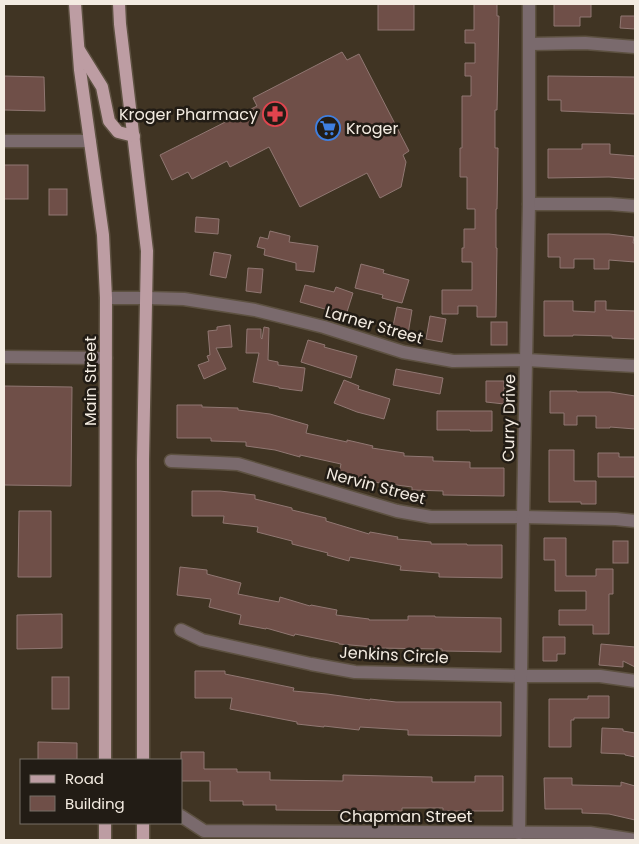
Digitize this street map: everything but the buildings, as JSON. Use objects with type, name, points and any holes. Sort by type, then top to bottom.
[{"type":"main road","name":"Main Street","points":[[75,4],[78,48],[103,235],[106,298],[105,759]]},
{"type":"main road","points":[[119,4],[147,251],[143,460],[143,759]]},
{"type":"main road","points":[[78,48],[102,87],[109,121],[118,132],[134,136]]},
{"type":"main road","points":[[105,824],[105,840]]},
{"type":"main road","points":[[143,824],[143,840]]},
{"type":"street","name":"Curry Drive","points":[[519,833],[522,517],[529,204],[529,4]]},
{"type":"street","points":[[530,44],[586,43],[635,47]]},
{"type":"street","points":[[4,141],[90,140]]},
{"type":"street","points":[[529,204],[610,204],[635,206]]},
{"type":"street","name":"Larner Street","points":[[106,298],[184,300],[255,310],[324,327],[403,352],[453,361],[526,360],[635,366]]},
{"type":"street","points":[[4,356],[106,358]]},
{"type":"street","name":"Nervin Street","points":[[171,461],[238,464],[397,511],[431,517],[522,517],[635,521]]},
{"type":"street","name":"Jenkins Circle","points":[[181,630],[202,640],[355,672],[600,676],[635,681]]},
{"type":"street","name":"Chapman Street","points":[[182,817],[204,831],[590,833],[635,840]]},
{"type":"place","name":"Kroger Pharmacy","points":[[275,114]]},
{"type":"place","name":"Kroger","points":[[328,128]]}]
